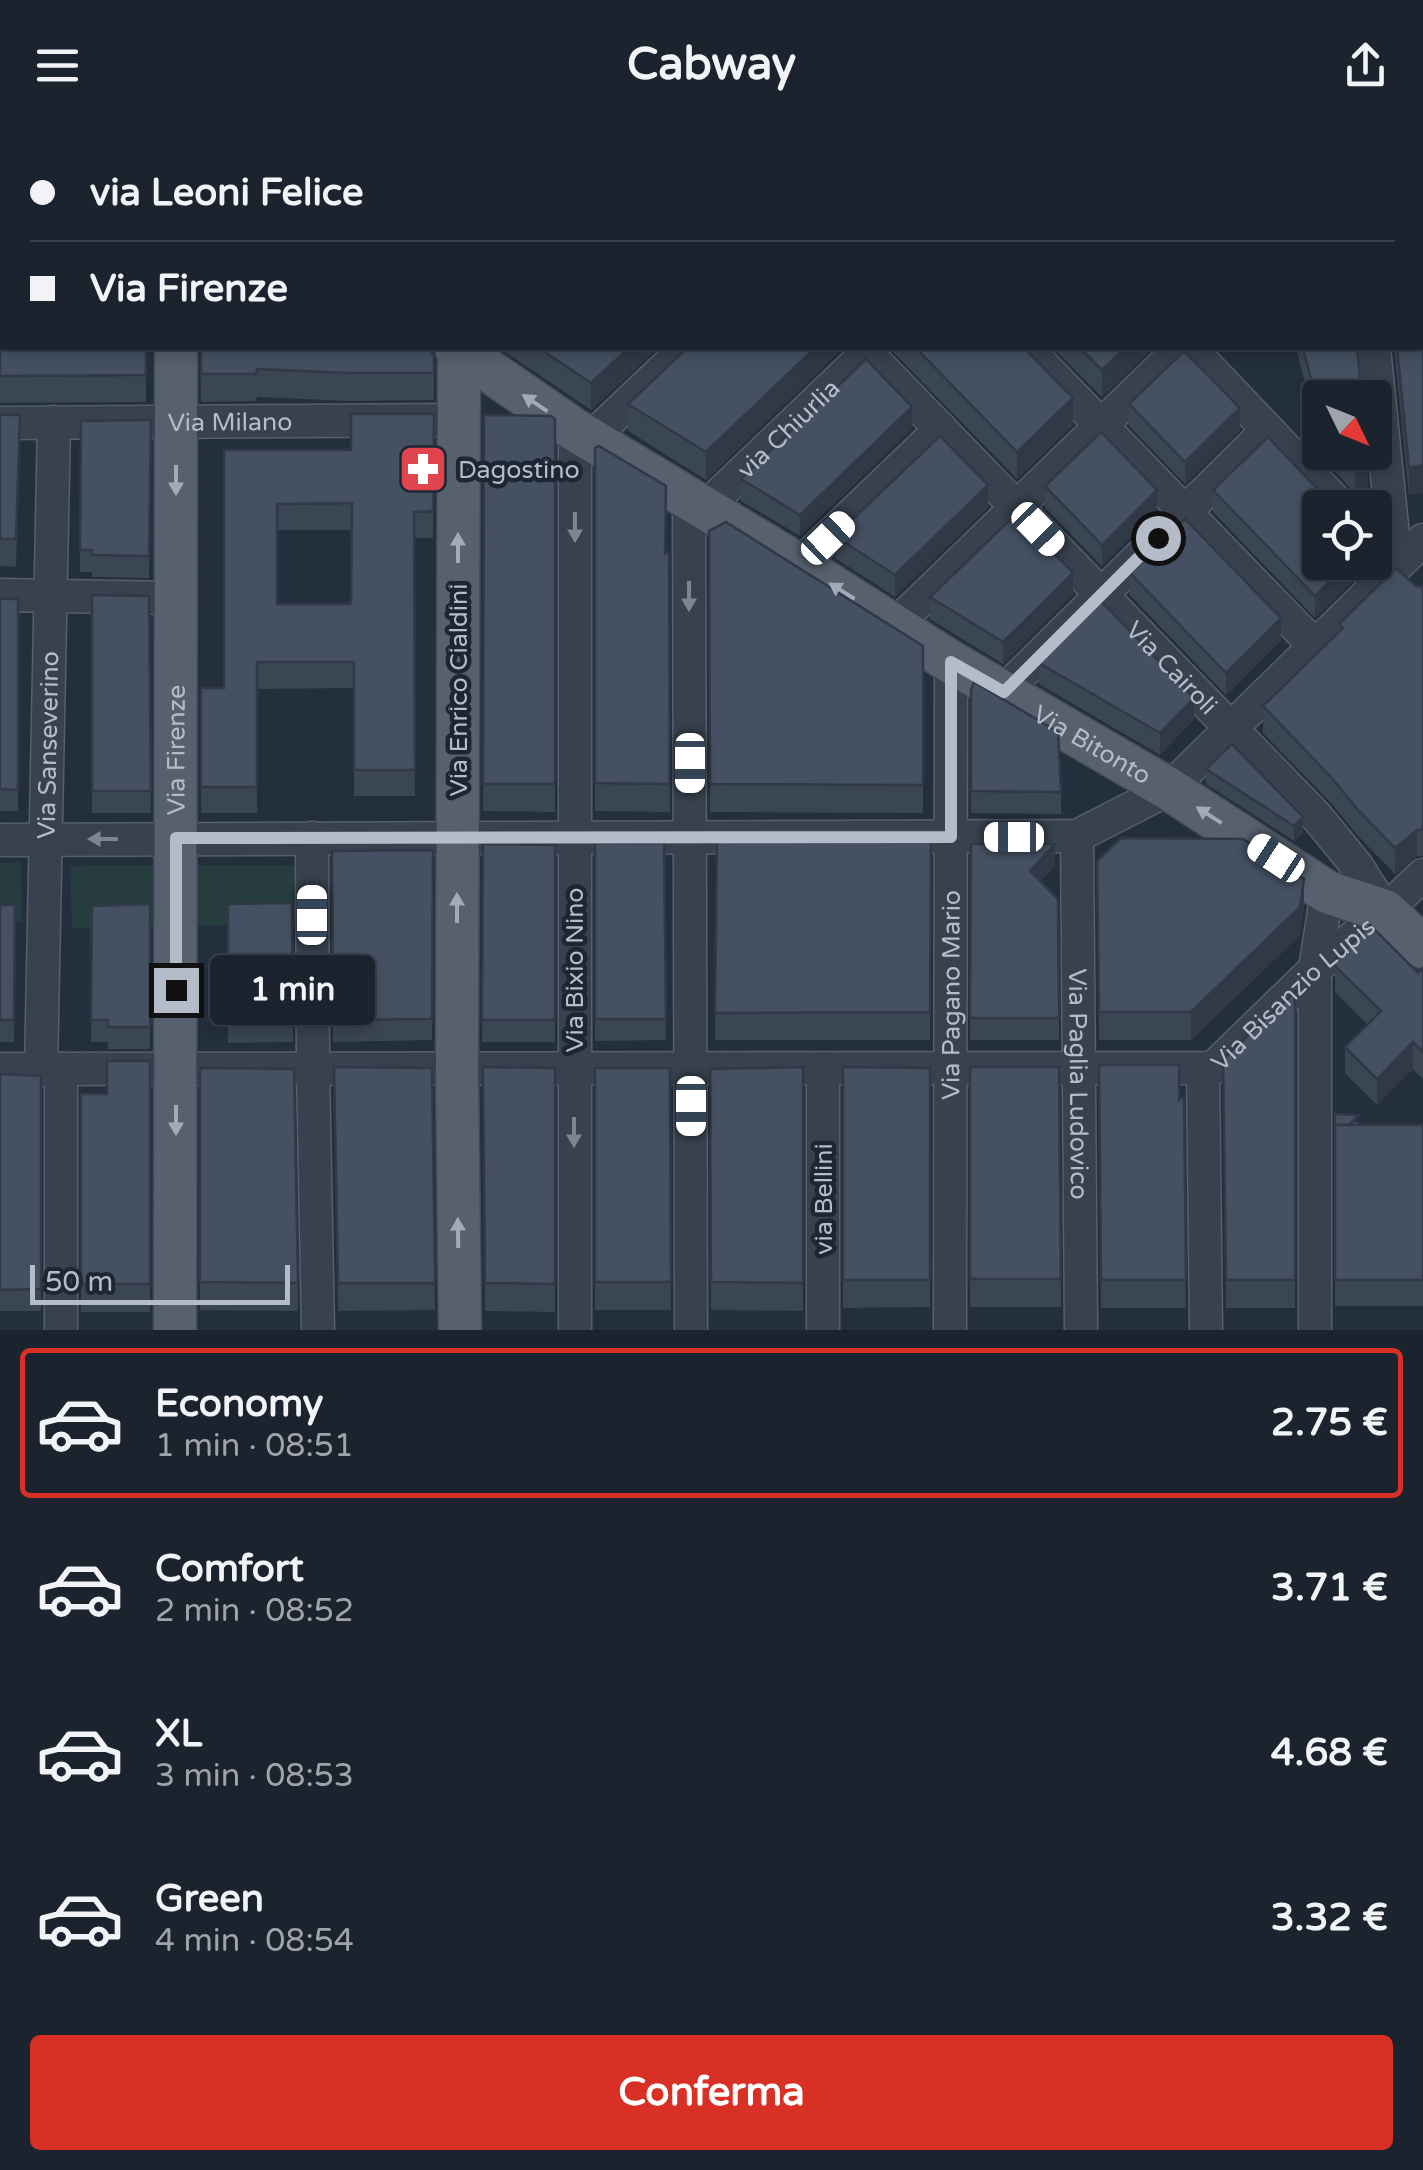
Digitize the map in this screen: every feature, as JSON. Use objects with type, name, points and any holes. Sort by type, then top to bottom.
[{"type":"main road","name":"Via Firenze","points":[[176,350],[176,1330]]},
{"type":"main road","name":"Via Bitonto","points":[[471,352],[583,434],[951,662],[1169,789],[1327,892],[1385,911],[1423,947]]},
{"type":"main road","name":"Via Enrico Cialdini","points":[[460,1330],[459,420],[471,352]]},
{"type":"street","points":[[583,434],[684,350]]},
{"type":"street","name":"via Chiurlia","points":[[697,504],[866,350]]},
{"type":"street","name":"Via Cairoli","points":[[868,350],[1317,817],[1357,866],[1385,911]]},
{"type":"street","points":[[1028,350],[1315,646]]},
{"type":"street","points":[[896,625],[1179,350]]},
{"type":"street","points":[[1192,350],[1325,490]]},
{"type":"street","points":[[1374,350],[1382,490]]},
{"type":"street","name":"Via Milano","points":[[0,423],[459,420]]},
{"type":"street","name":"Via Sanseverino","points":[[54,422],[46,839],[61,1330]]},
{"type":"street","points":[[799,565],[942,429]]},
{"type":"street","points":[[1004,692],[1268,430]]},
{"type":"street","name":"Via Bixio Nino","points":[[576,1330],[575,839],[583,434]]},
{"type":"street","points":[[692,1330],[690,838],[697,504]]},
{"type":"street","points":[[1392,552],[1423,540]]},
{"type":"street","points":[[1392,560],[1423,594]]},
{"type":"street","points":[[0,840],[1077,836],[1169,789],[1315,646],[1366,580]]},
{"type":"street","points":[[0,595],[176,598]]},
{"type":"street","name":"Via Pagano Mario","points":[[950,1330],[951,662]]},
{"type":"street","name":"Via Paglia Ludovico","points":[[1077,836],[1081,1330]]},
{"type":"street","points":[[312,838],[318,1330]]},
{"type":"street","name":"Via Bisanzio Lupis","points":[[0,1070],[1212,1068],[1315,969],[1423,875]]},
{"type":"street","points":[[1315,1330],[1315,969],[1327,892]]},
{"type":"street","name":"via Bellini","points":[[823,1068],[823,1330]]},
{"type":"street","points":[[1203,1068],[1206,1330]]},
{"type":"green space","points":[[21,862],[22,922],[0,922],[0,863]]},
{"type":"green space","points":[[154,865],[155,926],[72,928],[70,866]]},
{"type":"green space","points":[[198,865],[296,865],[296,925],[198,926]]},
{"type":"building","points":[[0,350],[146,350],[146,375],[0,376]]},
{"type":"building","points":[[201,350],[434,353],[434,373],[257,369],[256,374],[201,374]]},
{"type":"building","points":[[542,350],[627,350],[591,383]]},
{"type":"building","points":[[685,350],[813,350],[706,452],[628,404]]},
{"type":"building","points":[[918,350],[1026,350],[1073,398],[1017,452]]},
{"type":"building","points":[[1082,350],[1123,350],[1102,370]]},
{"type":"building","points":[[1304,350],[1357,350],[1360,380],[1311,380]]},
{"type":"building","points":[[1397,350],[1423,350],[1423,465],[1409,468]]},
{"type":"building","points":[[1184,351],[1240,408],[1185,462],[1129,404]]},
{"type":"building","points":[[866,359],[912,407],[800,515],[741,479]]},
{"type":"building","points":[[351,414],[434,414],[433,511],[414,512],[415,770],[354,770],[354,662],[257,662],[257,787],[201,787],[201,688],[224,688],[224,450],[351,450]],"holes":[[[352,503],[351,604],[277,604],[277,504]]]},
{"type":"building","points":[[0,415],[20,415],[16,539],[0,539]]},
{"type":"building","points":[[484,415],[555,419],[555,784],[483,784]]},
{"type":"building","points":[[151,420],[149,556],[92,555],[92,550],[80,550],[81,421]]},
{"type":"building","points":[[1101,432],[1157,490],[1102,545],[1045,486]]},
{"type":"building","points":[[940,436],[988,485],[895,575],[835,536]]},
{"type":"building","points":[[1268,437],[1318,490],[1302,490],[1302,580],[1331,580],[1315,596],[1213,490]]},
{"type":"building","points":[[599,446],[666,486],[670,784],[595,783],[595,448]]},
{"type":"building","points":[[1016,514],[1073,573],[1003,642],[930,597]]},
{"type":"building","points":[[1185,519],[1281,618],[1226,673],[1130,573]]},
{"type":"building","points":[[726,522],[923,646],[923,785],[710,784],[709,531]]},
{"type":"building","points":[[1396,568],[1416,586],[1423,587],[1423,830],[1417,830],[1395,848],[1263,706],[1343,628],[1339,624],[1384,580],[1392,580]]},
{"type":"building","points":[[92,595],[149,596],[151,791],[92,791]]},
{"type":"building","points":[[0,599],[18,599],[18,790],[0,789]]},
{"type":"building","points":[[1101,601],[1194,698],[1160,733],[1039,663]]},
{"type":"building","points":[[974,682],[1058,732],[1061,792],[971,791]]},
{"type":"building","points":[[1232,744],[1303,817],[1294,826],[1206,769]]},
{"type":"building","points":[[717,838],[931,839],[930,1012],[715,1013]]},
{"type":"building","points":[[1121,838],[1243,839],[1304,879],[1300,907],[1191,1012],[1099,1012],[1097,861]]},
{"type":"building","points":[[595,843],[664,843],[666,1019],[595,1019]]},
{"type":"building","points":[[483,844],[555,845],[555,1020],[482,1020]]},
{"type":"building","points":[[971,844],[1055,844],[1030,871],[1058,899],[1059,1018],[970,1018]]},
{"type":"building","points":[[433,850],[432,1019],[333,1020],[332,851]]},
{"type":"building","points":[[292,903],[293,1020],[228,1021],[228,904]]},
{"type":"building","points":[[150,904],[150,1027],[108,1027],[108,1020],[91,1020],[92,906]]},
{"type":"building","points":[[0,905],[15,905],[14,1020],[0,1020]]},
{"type":"building","points":[[1370,925],[1418,973],[1423,968],[1423,1052],[1413,1042],[1377,1079],[1345,1047],[1381,1011],[1335,966],[1335,960]]},
{"type":"building","points":[[1295,992],[1295,1280],[1226,1280],[1223,1059]]},
{"type":"building","points":[[107,1061],[150,1061],[150,1284],[81,1284],[81,1094],[107,1094]]},
{"type":"building","points":[[1099,1065],[1179,1065],[1179,1100],[1184,1096],[1186,1280],[1101,1280]]},
{"type":"building","points":[[334,1067],[432,1068],[435,1283],[338,1283]]},
{"type":"building","points":[[483,1067],[555,1068],[555,1284],[485,1283]]},
{"type":"building","points":[[803,1067],[803,1283],[711,1282],[710,1069]]},
{"type":"building","points":[[843,1067],[930,1068],[930,1280],[843,1280]]},
{"type":"building","points":[[970,1067],[1059,1067],[1061,1279],[970,1279]]},
{"type":"building","points":[[200,1068],[294,1069],[298,1283],[200,1282]]},
{"type":"building","points":[[595,1068],[670,1068],[671,1282],[595,1282]]},
{"type":"building","points":[[0,1074],[41,1076],[41,1289],[0,1290]]},
{"type":"building","points":[[1335,1114],[1359,1115],[1349,1125],[1335,1125]]},
{"type":"building","points":[[1335,1125],[1423,1125],[1423,1280],[1335,1280]]},
{"type":"place","name":"Dagostino","points":[[423,469]]},
{"type":"route","points":[[176,990],[176,838],[951,837],[951,662],[1004,692],[1158,538]]}]
